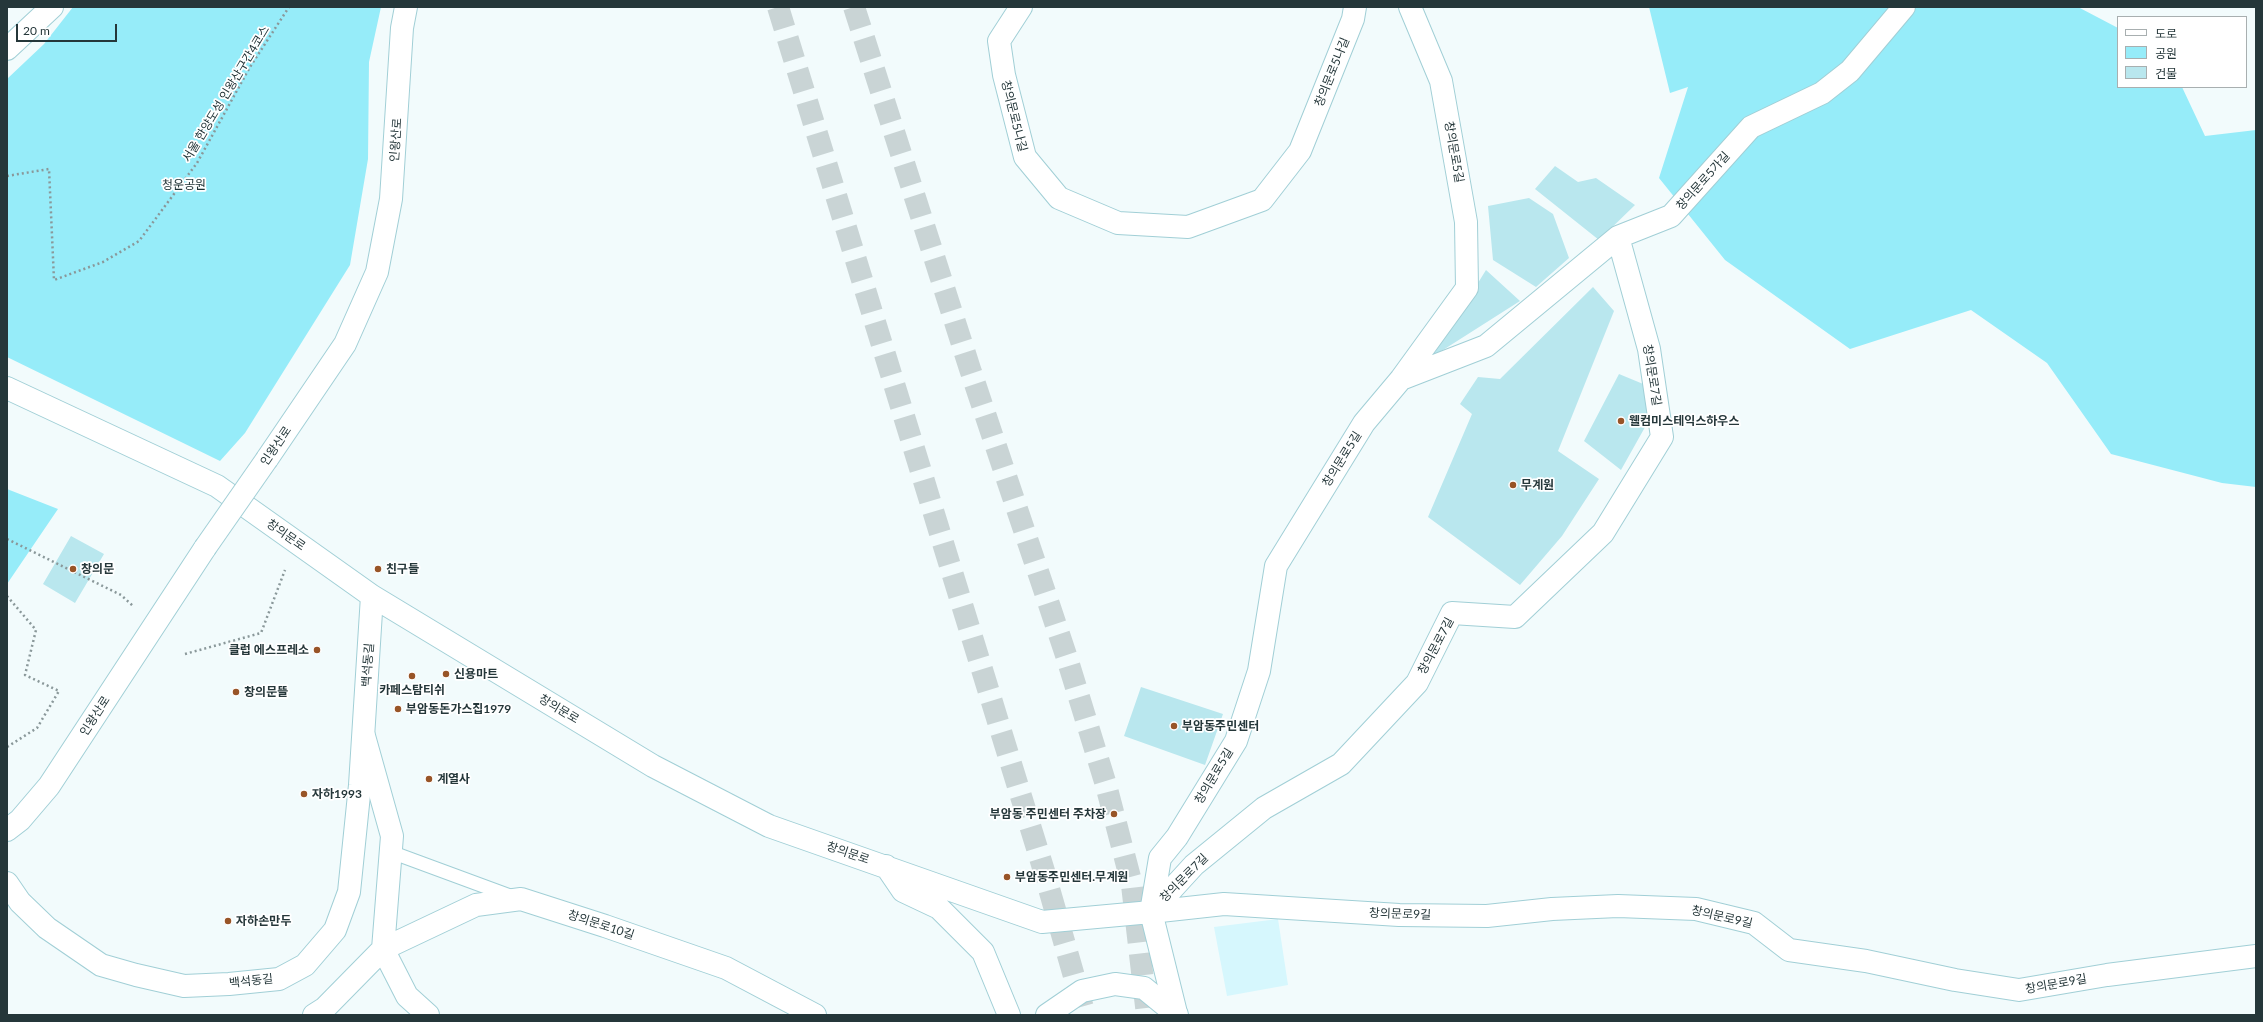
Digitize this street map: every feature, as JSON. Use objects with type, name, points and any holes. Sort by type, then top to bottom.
[{"type":"street","points":[[7,49],[52,7]]},
{"type":"street","name":"인왕산로","points":[[7,830],[20,820],[49,786],[205,548],[345,344],[377,272],[391,199],[402,28],[406,7]]},
{"type":"street","name":"창의문로5나길","points":[[1021,7],[999,41],[1004,75],[1025,157],[1059,198],[1118,223],[1188,228],[1262,200],[1300,151],[1353,19],[1355,7]]},
{"type":"street","name":"창의문로5길","points":[[1151,912],[1160,858],[1177,837],[1236,741],[1259,672],[1276,566],[1364,423],[1401,379],[1467,288],[1466,222],[1443,88],[1419,24],[1410,7]]},
{"type":"street","name":"창의문로5가길","points":[[1401,379],[1486,346],[1618,237],[1671,216],[1751,127],[1822,93],[1844,76],[1904,7]]},
{"type":"street","name":"창의문로7길","points":[[1151,912],[1194,865],[1264,808],[1341,764],[1416,683],[1452,613],[1515,617],[1603,533],[1662,437],[1649,349],[1618,237]]},
{"type":"street","name":"창의문로","points":[[7,388],[217,486],[372,596],[653,766],[769,826],[1042,922],[1151,912]]},
{"type":"street","name":"백석동길","points":[[7,883],[20,902],[47,928],[101,965],[184,986],[228,984],[279,979],[304,966],[335,930],[349,892],[363,733],[372,596]]},
{"type":"street","name":"백석동길","points":[[363,733],[392,836],[383,950]]},
{"type":"street","points":[[886,866],[903,891],[939,908],[983,952],[1009,1015]]},
{"type":"street","name":"창의문로10길","points":[[383,950],[476,905],[520,899],[605,926],[726,968],[815,1015]]},
{"type":"street","name":"창의문로9길","points":[[1151,912],[1224,904],[1384,914],[1487,916],[1618,906],[1696,909],[1754,923],[1789,950],[1866,961],[1955,980],[2019,990],[2123,972],[2256,956]]},
{"type":"street","points":[[1151,912],[1177,1014]]},
{"type":"street","points":[[314,1015],[325,1008],[383,950],[407,996],[428,1015]]},
{"type":"street","points":[[1047,1015],[1082,991],[1115,984],[1144,988],[1177,1014]]},
{"type":"lane","points":[[391,852],[520,899]]},
{"type":"path","name":"서울 한양도성 인왕산구간4코스","points":[[7,176],[49,169],[54,280],[103,262],[139,241],[197,162],[250,67],[289,7]]},
{"type":"path","points":[[7,539],[121,595],[138,610]]},
{"type":"path","points":[[185,654],[261,633],[295,541]]},
{"type":"path","points":[[7,596],[36,630],[25,675],[59,691],[37,728],[7,747]]},
{"type":"shaded area","points":[[1278,919],[1288,985],[1227,996],[1214,927]]},
{"type":"green space","name":"청운공원","points":[[73,7],[381,7],[369,62],[368,159],[350,265],[245,433],[220,461],[7,357],[7,79],[44,44]]},
{"type":"green space","points":[[1649,7],[2078,7],[2117,27],[2117,88],[2182,88],[2205,136],[2256,130],[2256,487],[2222,483],[2111,454],[2047,363],[1971,310],[1850,349],[1725,260],[1659,178],[1688,87],[1670,93]]},
{"type":"green space","points":[[7,489],[58,509],[7,584]]},
{"type":"building","points":[[1555,166],[1578,182],[1596,178],[1635,205],[1599,240],[1535,189]]},
{"type":"building","points":[[1529,198],[1553,214],[1569,258],[1536,287],[1493,260],[1488,206]]},
{"type":"building","points":[[1486,270],[1520,301],[1432,357]]},
{"type":"building","points":[[1593,287],[1614,311],[1558,451],[1599,479],[1562,536],[1520,585],[1428,517],[1472,414],[1460,404],[1478,377],[1500,379]]},
{"type":"building","points":[[1619,374],[1648,386],[1649,420],[1621,470],[1584,441]]},
{"type":"building","name":"창의문","points":[[71,536],[104,554],[75,603],[43,584]]},
{"type":"building","points":[[1141,687],[1223,714],[1205,765],[1124,736]]},
{"type":"tunnel","points":[[778,7],[1044,871],[1085,1015]]},
{"type":"tunnel","points":[[854,7],[970,369],[1067,658],[1106,785],[1132,885],[1147,1015]]},
{"type":"place","name":"웰컴미스테익스하우스","points":[[1621,421]]},
{"type":"place","name":"무계원","points":[[1513,485]]},
{"type":"place","name":"창의문","points":[[73,569]]},
{"type":"place","name":"친구들","points":[[378,569]]},
{"type":"place","name":"클럽 에스프레소","points":[[317,650]]},
{"type":"place","name":"신용마트","points":[[446,674]]},
{"type":"place","name":"카페스탐티쉬","points":[[412,676]]},
{"type":"place","name":"창의문뜰","points":[[236,692]]},
{"type":"place","name":"부암동돈가스집1979","points":[[398,709]]},
{"type":"place","name":"부암동주민센터","points":[[1174,726]]},
{"type":"place","name":"계열사","points":[[429,779]]},
{"type":"place","name":"자하1993","points":[[304,794]]},
{"type":"place","name":"부암동 주민센터 주차장","points":[[1114,814]]},
{"type":"place","name":"부암동주민센터.무계원","points":[[1007,877]]},
{"type":"place","name":"자하손만두","points":[[228,921]]}]
